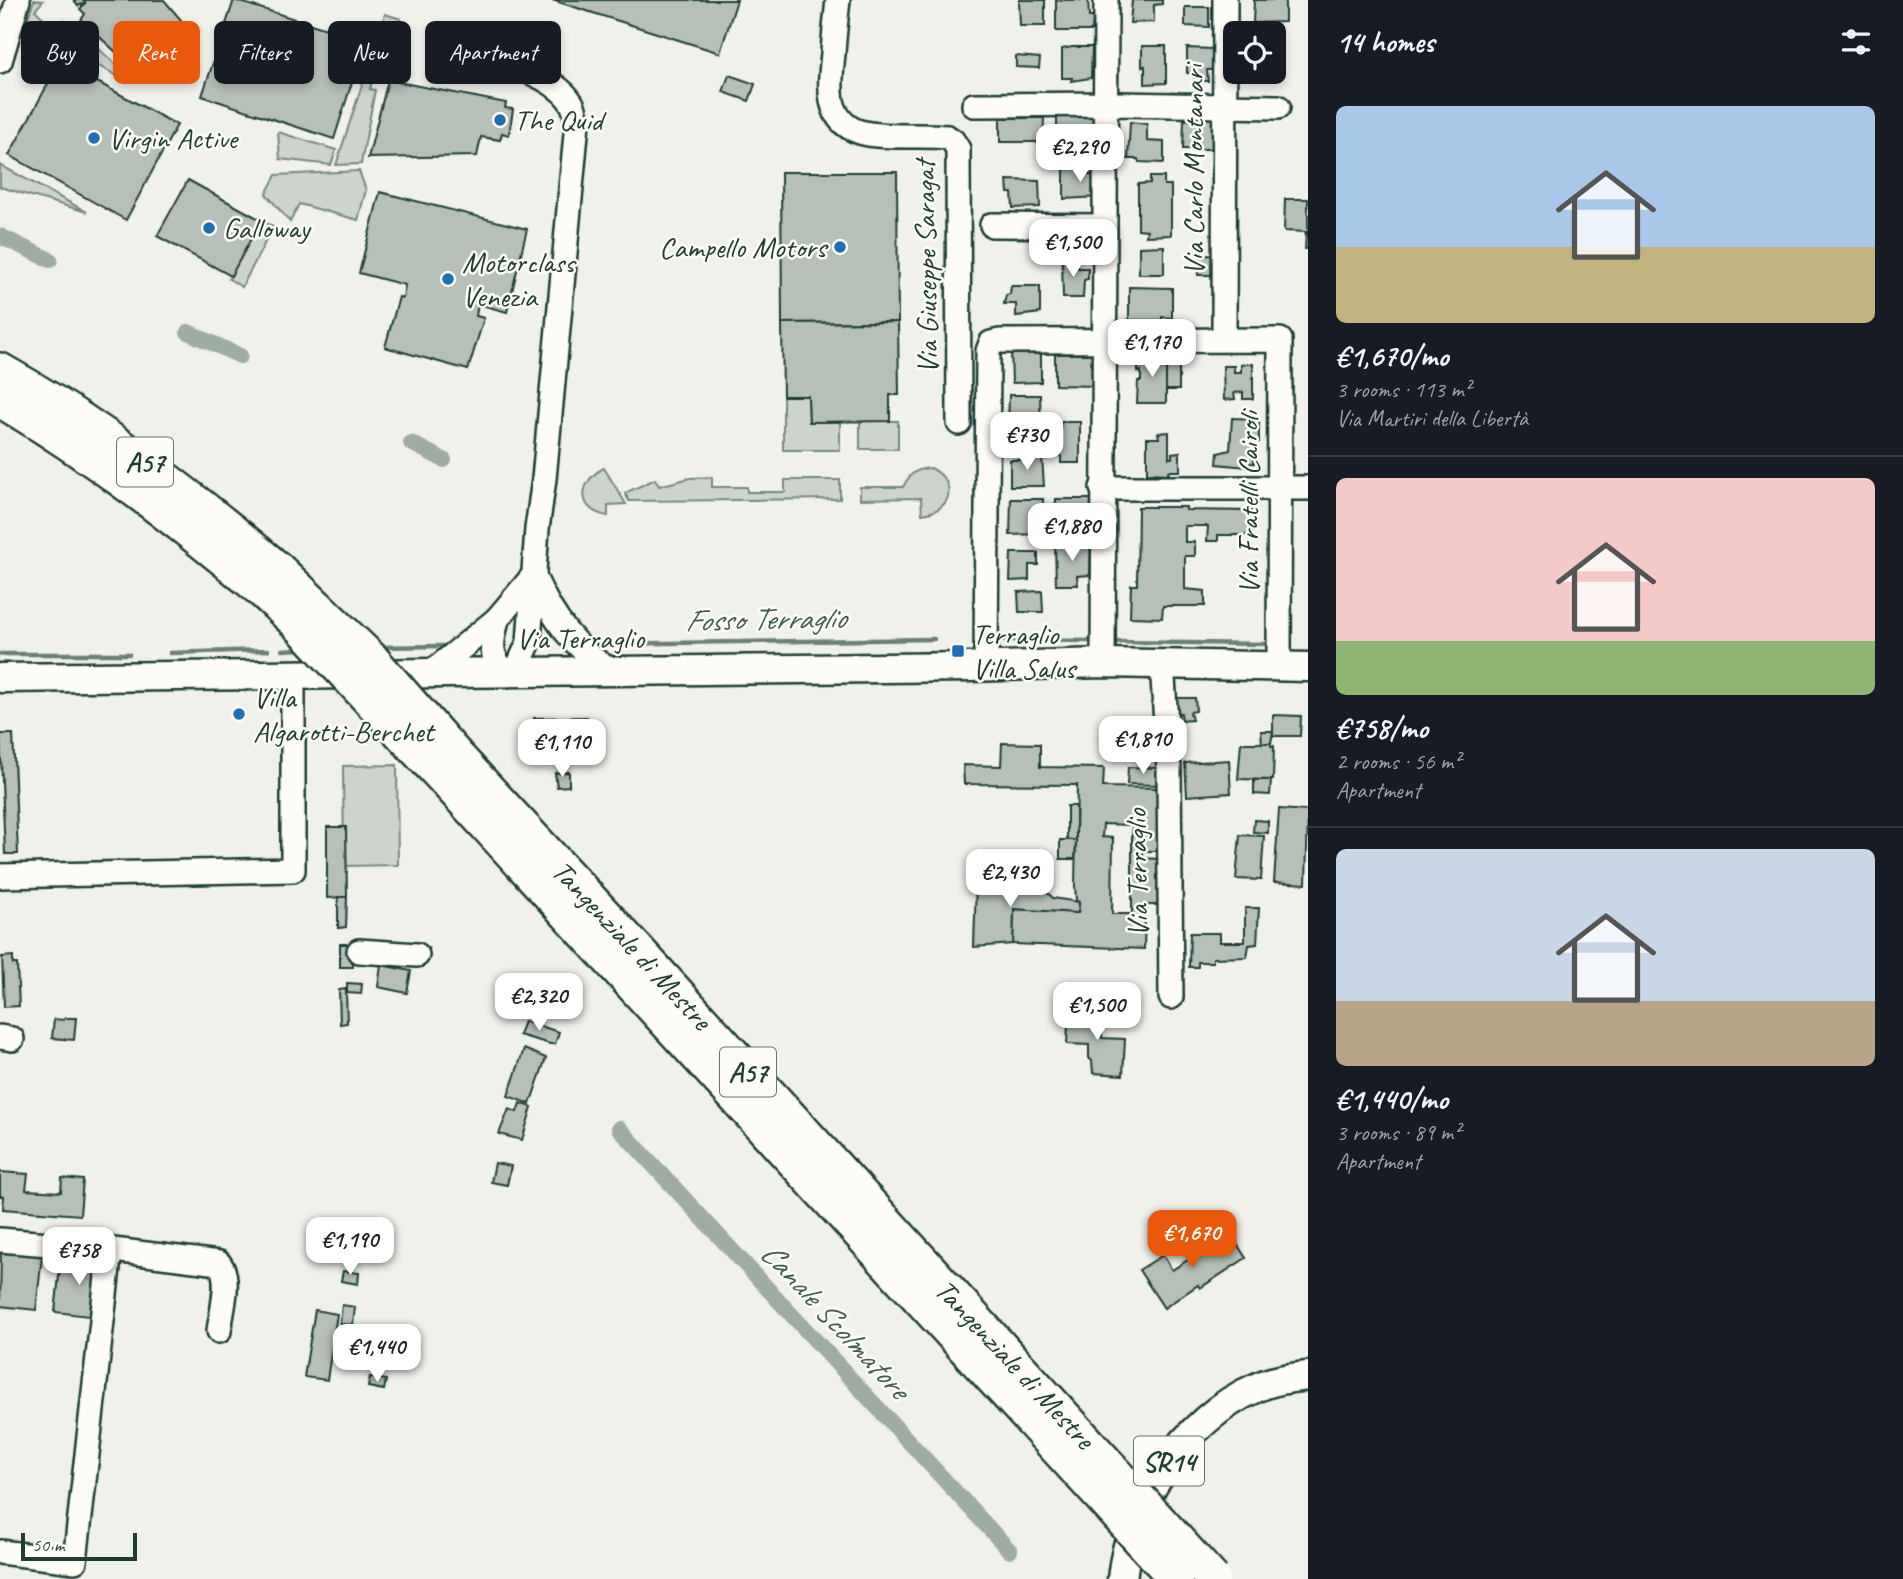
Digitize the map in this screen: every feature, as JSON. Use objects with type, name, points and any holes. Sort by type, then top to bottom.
[{"type":"highway","name":"Tangenziale di Mestre","points":[[0,378],[80,419],[161,474],[270,579],[373,660],[440,738],[646,959],[1213,1579]]},
{"type":"highway","name":"Tangenziale di Mestre","points":[[270,579],[300,626],[413,745],[1176,1579]]},
{"type":"main road","name":"Via Terraglio","points":[[0,678],[986,666],[1102,651],[1162,663],[1279,653],[1308,667]]},
{"type":"main road","name":"SR14","points":[[1122,1579],[1137,1523],[1154,1484],[1191,1433],[1214,1412],[1308,1358]]},
{"type":"main road","name":"SR14","points":[[1268,1383],[1308,1376]]},
{"type":"street","points":[[0,61],[18,0]]},
{"type":"street","name":"Via Giuseppe Saragat","points":[[838,0],[829,87],[837,115],[851,128],[862,132],[947,137],[958,149],[959,423]]},
{"type":"street","points":[[1102,651],[1106,0]]},
{"type":"street","name":"Via Carlo Montanari","points":[[1224,339],[1225,0]]},
{"type":"street","points":[[497,619],[492,648],[495,661],[510,671],[529,642],[577,123],[570,100],[549,84]]},
{"type":"street","points":[[974,105],[1278,107]]},
{"type":"street","points":[[992,225],[1104,226]]},
{"type":"street","points":[[986,666],[990,343],[1224,339]]},
{"type":"street","name":"Via Fratelli Cairoli","points":[[1224,339],[1280,340],[1279,653]]},
{"type":"street","points":[[1102,488],[1308,488]]},
{"type":"street","points":[[432,672],[497,619],[534,575]]},
{"type":"street","points":[[534,575],[557,622],[592,659],[611,671]]},
{"type":"street","name":"Via Terraglio","points":[[1162,663],[1169,782],[1171,997]]},
{"type":"street","points":[[0,876],[293,870],[293,674]]},
{"type":"street","points":[[359,951],[417,955]]},
{"type":"street","points":[[0,1240],[219,1263],[223,1267],[225,1282],[219,1331]]},
{"type":"street","points":[[0,1552],[75,1561],[101,1349],[110,1250]]},
{"type":"shaded area","points":[[34,0],[43,1],[35,10],[47,21],[27,21]]},
{"type":"shaded area","points":[[385,14],[401,19],[401,21],[383,21]]},
{"type":"shaded area","points":[[99,49],[113,62],[113,74],[99,66]]},
{"type":"shaded area","points":[[362,84],[371,84],[370,89],[375,90],[361,164],[336,165]]},
{"type":"shaded area","points":[[278,132],[336,150],[331,165],[280,159]]},
{"type":"shaded area","points":[[0,165],[87,212],[0,187]]},
{"type":"shaded area","points":[[359,171],[366,190],[358,220],[299,204],[290,222],[266,194],[276,175]]},
{"type":"shaded area","points":[[261,220],[273,227],[242,287],[229,279]]},
{"type":"shaded area","points":[[783,396],[808,396],[809,422],[840,422],[840,450],[783,450]]},
{"type":"shaded area","points":[[860,421],[898,421],[898,449],[860,449]]},
{"type":"shaded area","points":[[604,468],[626,504],[608,505],[608,516],[590,508],[584,495],[589,480]]},
{"type":"shaded area","points":[[931,468],[946,481],[948,488],[945,502],[932,512],[922,514],[921,498],[860,499],[860,487],[903,487],[914,473]]},
{"type":"shaded area","points":[[712,477],[712,487],[747,487],[747,492],[785,492],[785,480],[840,480],[840,499],[629,501],[625,493],[655,479],[659,486],[690,478]]},
{"type":"shaded area","points":[[397,765],[398,865],[344,866],[343,766]]},
{"type":"building","points":[[74,0],[164,0],[182,21],[113,21],[113,49],[99,36],[99,21],[81,20],[85,14],[80,9],[86,2],[78,6]]},
{"type":"building","points":[[234,0],[301,21],[227,21]]},
{"type":"building","points":[[552,0],[737,0],[720,53]]},
{"type":"building","points":[[1019,0],[1045,0],[1045,26],[1020,26]]},
{"type":"building","points":[[1056,0],[1088,0],[1089,17],[1093,17],[1092,31],[1056,31]]},
{"type":"building","points":[[1132,0],[1162,0],[1162,4],[1154,5],[1154,22],[1130,23]]},
{"type":"building","points":[[1254,0],[1285,0],[1285,21],[1253,21]]},
{"type":"building","points":[[1185,7],[1209,7],[1209,27],[1185,26]]},
{"type":"building","points":[[314,25],[328,29],[328,84],[351,84],[334,139],[202,96],[214,60],[214,84],[314,84]]},
{"type":"building","points":[[1142,46],[1166,46],[1166,83],[1145,84]]},
{"type":"building","points":[[1092,47],[1091,78],[1071,81],[1072,78],[1062,78],[1062,49]]},
{"type":"building","points":[[1187,48],[1212,49],[1212,70],[1207,70],[1208,81],[1195,81],[1194,74],[1187,73]]},
{"type":"building","points":[[1016,56],[1040,58],[1039,68],[1016,67]]},
{"type":"building","points":[[729,75],[755,84],[749,101],[723,92]]},
{"type":"building","name":"Virgin Active","points":[[99,83],[177,125],[126,220],[9,155],[48,84]]},
{"type":"building","name":"The Quid","points":[[387,84],[409,84],[506,103],[505,108],[513,109],[509,135],[502,133],[500,140],[481,137],[477,156],[368,158]]},
{"type":"building","points":[[1194,115],[1214,115],[1215,149],[1183,149],[1184,120],[1194,119]]},
{"type":"building","points":[[1057,117],[1099,117],[1099,157],[1068,156],[1069,141],[1057,140]]},
{"type":"building","points":[[1000,118],[1044,118],[1043,142],[1000,142]]},
{"type":"building","points":[[1130,122],[1147,124],[1147,141],[1164,142],[1164,163],[1128,159]]},
{"type":"building","points":[[1064,169],[1089,169],[1089,175],[1098,175],[1099,197],[1064,199]]},
{"type":"building","name":"Campello Motors","points":[[781,172],[897,172],[898,322],[782,323]]},
{"type":"building","points":[[1150,177],[1164,177],[1164,185],[1171,185],[1171,235],[1146,236],[1147,230],[1138,229],[1138,184],[1150,183]]},
{"type":"building","name":"Galloway","points":[[188,180],[261,220],[231,276],[157,236]]},
{"type":"building","points":[[1007,180],[1039,181],[1040,207],[1013,208],[1012,193],[1008,193]]},
{"type":"building","name":"Motorclass Venezia","points":[[380,192],[527,229],[507,312],[478,304],[476,316],[484,318],[468,370],[385,347],[405,285],[359,273]]},
{"type":"building","points":[[1285,199],[1308,199],[1308,249],[1305,249],[1306,232],[1284,231]]},
{"type":"building","points":[[1164,246],[1164,274],[1139,274],[1139,247]]},
{"type":"building","points":[[1212,255],[1213,275],[1198,275],[1197,256]]},
{"type":"building","points":[[1077,259],[1078,268],[1088,268],[1083,298],[1063,298],[1062,260]]},
{"type":"building","points":[[1011,286],[1040,286],[1040,313],[1016,316],[1016,304],[1004,304]]},
{"type":"building","points":[[1129,287],[1172,288],[1172,318],[1129,320]]},
{"type":"building","name":"Campello Motors","points":[[898,322],[899,395],[890,395],[890,421],[809,422],[808,396],[783,396],[782,323]]},
{"type":"building","points":[[1011,351],[1041,351],[1041,382],[1012,383]]},
{"type":"building","points":[[1055,354],[1095,354],[1095,386],[1055,385]]},
{"type":"building","points":[[1166,355],[1166,403],[1137,403],[1138,381],[1141,381],[1138,357]]},
{"type":"building","points":[[1166,360],[1179,360],[1179,390],[1166,390]]},
{"type":"building","points":[[1241,364],[1253,364],[1253,399],[1243,399],[1243,392],[1234,393],[1235,399],[1224,400],[1223,366],[1234,366],[1234,372],[1241,372]]},
{"type":"building","points":[[1009,395],[1040,395],[1041,430],[1008,430]]},
{"type":"building","points":[[1232,418],[1259,419],[1259,442],[1256,442],[1254,463],[1246,464],[1246,467],[1217,464],[1218,453],[1230,450]]},
{"type":"building","points":[[1061,422],[1080,422],[1080,463],[1061,463]]},
{"type":"building","points":[[1169,432],[1169,458],[1172,458],[1172,453],[1180,452],[1180,471],[1168,471],[1169,474],[1147,473],[1147,438],[1159,438],[1158,433]]},
{"type":"building","points":[[1023,456],[1042,456],[1044,486],[1010,486],[1010,460],[1024,460]]},
{"type":"building","points":[[1011,499],[1043,499],[1043,534],[1010,535]]},
{"type":"building","points":[[1056,499],[1096,499],[1095,529],[1054,533]]},
{"type":"building","points":[[1138,507],[1252,511],[1252,535],[1218,535],[1218,541],[1207,541],[1208,526],[1185,526],[1185,542],[1195,542],[1195,556],[1185,556],[1185,589],[1205,591],[1205,606],[1163,606],[1162,618],[1130,617],[1131,585],[1137,585]]},
{"type":"building","points":[[1055,545],[1091,545],[1090,575],[1077,576],[1078,585],[1056,585]]},
{"type":"building","points":[[1011,553],[1038,553],[1038,565],[1029,565],[1029,580],[1010,581]]},
{"type":"building","points":[[1042,591],[1043,612],[1019,612],[1018,592]]},
{"type":"building","points":[[1174,698],[1195,698],[1196,711],[1190,712],[1192,720],[1182,721],[1181,713],[1175,712]]},
{"type":"building","points":[[1273,715],[1301,716],[1300,736],[1273,736]]},
{"type":"building","points":[[587,717],[587,751],[536,752],[534,718]]},
{"type":"building","points":[[1261,731],[1273,731],[1271,743],[1262,744]]},
{"type":"building","points":[[0,734],[13,734],[18,854],[5,854]]},
{"type":"building","points":[[1002,743],[1040,744],[1040,767],[1104,768],[1103,787],[1164,788],[1167,851],[1143,851],[1143,858],[1157,859],[1158,905],[1142,905],[1145,914],[1144,949],[1013,944],[1014,909],[1078,913],[1079,902],[1076,901],[1075,885],[1077,785],[964,784],[963,765],[1001,766]],"holes":[[[1103,824],[1132,825],[1132,914],[1112,914],[1113,838],[1102,837]]]},
{"type":"building","points":[[1241,743],[1271,743],[1271,746],[1274,746],[1273,780],[1238,779]]},
{"type":"building","points":[[1229,760],[1231,793],[1187,796],[1185,763]]},
{"type":"building","points":[[1128,767],[1158,768],[1158,785],[1127,784]]},
{"type":"building","points":[[569,772],[569,786],[557,787],[555,773]]},
{"type":"building","points":[[1254,780],[1271,780],[1270,795],[1254,794]]},
{"type":"building","points":[[1067,806],[1076,806],[1076,840],[1067,840]]},
{"type":"building","points":[[1279,809],[1308,811],[1306,884],[1274,882]]},
{"type":"building","points":[[1254,820],[1268,821],[1268,833],[1253,832]]},
{"type":"building","points":[[327,827],[346,827],[347,897],[327,898]]},
{"type":"building","points":[[1240,835],[1264,836],[1261,880],[1236,879]]},
{"type":"building","points":[[1060,840],[1076,840],[1075,859],[1060,859]]},
{"type":"building","points":[[976,882],[1037,883],[1053,898],[1079,902],[1078,913],[1014,909],[1013,944],[974,947]]},
{"type":"building","points":[[338,897],[347,897],[346,927],[338,928]]},
{"type":"building","points":[[1245,908],[1259,908],[1257,944],[1249,945],[1247,957],[1213,958],[1213,962],[1198,962],[1198,967],[1189,967],[1190,933],[1220,933],[1220,942],[1245,942]]},
{"type":"building","points":[[340,944],[352,944],[353,967],[340,967]]},
{"type":"building","points":[[13,956],[13,964],[17,964],[19,1006],[4,1007],[2,957]]},
{"type":"building","points":[[381,965],[411,971],[407,993],[378,987]]},
{"type":"building","points":[[347,983],[362,984],[361,994],[347,993]]},
{"type":"building","points":[[346,989],[347,1023],[340,1024],[339,990]]},
{"type":"building","points":[[1072,1010],[1103,1011],[1102,1038],[1125,1039],[1123,1075],[1093,1073],[1089,1045],[1067,1044]]},
{"type":"building","points":[[76,1018],[74,1040],[52,1038],[54,1019]]},
{"type":"building","points":[[524,1021],[559,1032],[555,1044],[519,1035]]},
{"type":"building","points":[[524,1049],[546,1058],[530,1104],[508,1096]]},
{"type":"building","points":[[520,1103],[532,1107],[522,1140],[499,1134],[509,1109],[517,1112]]},
{"type":"building","points":[[495,1163],[511,1166],[507,1185],[491,1182]]},
{"type":"building","points":[[0,1172],[28,1174],[26,1190],[61,1192],[62,1178],[83,1180],[80,1215],[3,1209]]},
{"type":"building","points":[[1230,1233],[1246,1258],[1164,1308],[1139,1270],[1163,1255],[1172,1270]]},
{"type":"building","points":[[1,1251],[42,1256],[36,1310],[0,1306]]},
{"type":"building","points":[[61,1258],[103,1263],[96,1317],[55,1312]]},
{"type":"building","points":[[343,1271],[359,1273],[358,1284],[341,1281]]},
{"type":"building","points":[[342,1305],[355,1307],[353,1325],[340,1324]]},
{"type":"building","points":[[315,1310],[337,1314],[327,1380],[304,1377]]},
{"type":"building","points":[[346,1345],[355,1346],[353,1360],[357,1360],[356,1367],[343,1365]]},
{"type":"building","points":[[370,1377],[386,1380],[384,1390],[368,1387]]},
{"type":"waterway","name":"Canale Scolmatore","points":[[0,236],[50,260]]},
{"type":"waterway","name":"Canale Scolmatore","points":[[188,332],[240,356]]},
{"type":"waterway","name":"Canale Scolmatore","points":[[411,443],[444,460]]},
{"type":"waterway","name":"Fosso Terraglio","points":[[595,644],[934,639]]},
{"type":"waterway","name":"Fosso Terraglio","points":[[994,640],[1095,641]]},
{"type":"waterway","name":"Fosso Terraglio","points":[[1111,642],[1267,644]]},
{"type":"waterway","name":"Fosso Terraglio","points":[[378,647],[443,646]]},
{"type":"waterway","name":"Fosso Terraglio","points":[[282,650],[302,649]]},
{"type":"waterway","name":"Fosso Terraglio","points":[[170,653],[268,650]]},
{"type":"waterway","name":"Fosso Terraglio","points":[[0,654],[129,654]]},
{"type":"waterway","name":"Canale Scolmatore","points":[[619,1128],[1010,1551]]},
{"type":"place","name":"The Quid","points":[[500,120]]},
{"type":"place","name":"Virgin Active","points":[[94,138]]},
{"type":"place","name":"Galloway","points":[[209,228]]},
{"type":"place","name":"Campello Motors","points":[[840,247]]},
{"type":"place","name":"Motorclass Venezia","points":[[448,279]]},
{"type":"place","name":"Terraglio Villa Salus","points":[[958,651]]},
{"type":"place","name":"Villa Algarotti-Berchet","points":[[239,714]]}]
